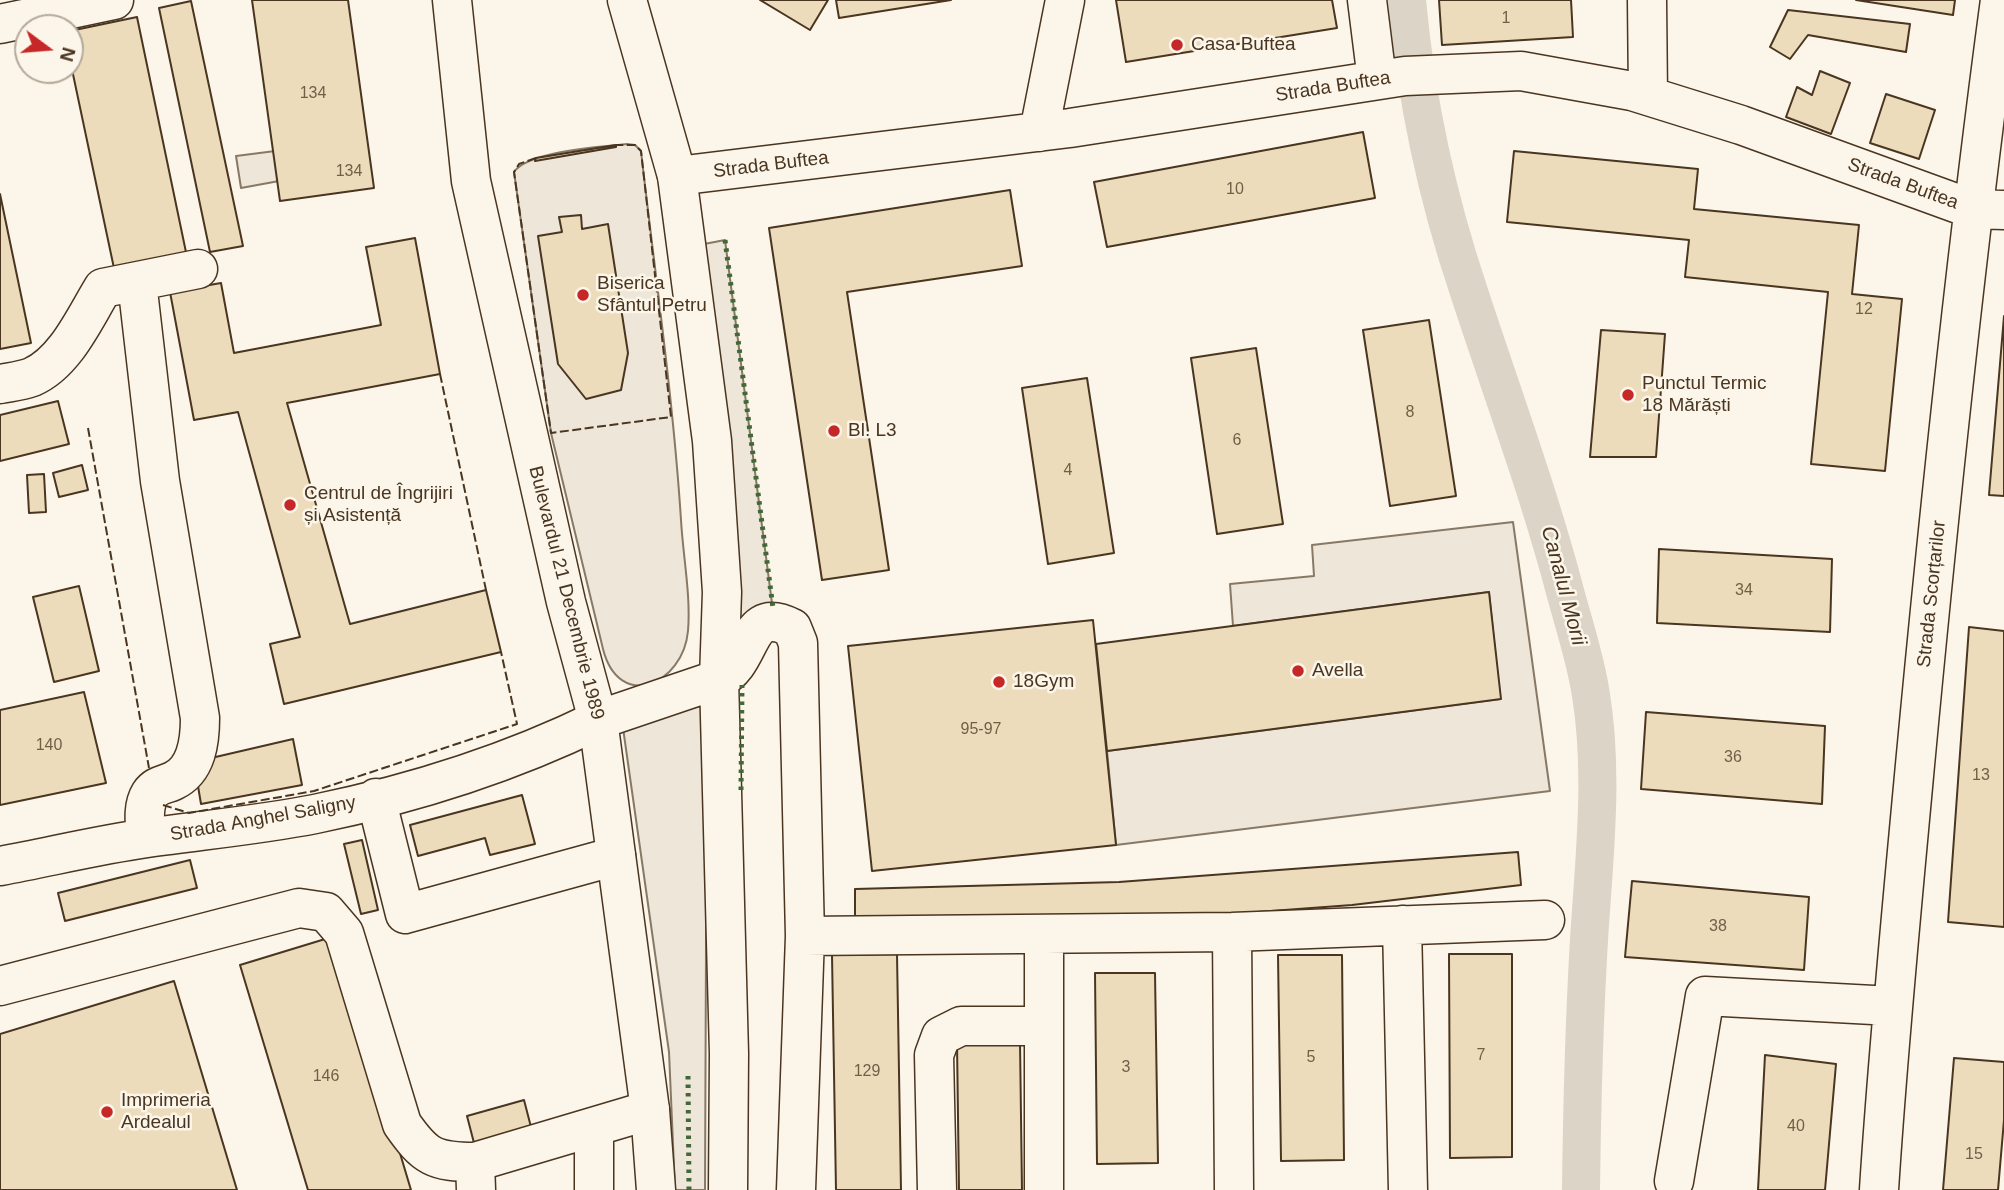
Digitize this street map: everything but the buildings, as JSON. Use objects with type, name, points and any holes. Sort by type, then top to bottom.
[{"type":"street","points":[[0,24],[114,0]]},
{"type":"street","name":"Bulevardul 21 Decembrie 1989","points":[[452,0],[471,181],[566,601],[598,720],[650,1110],[656,1190]]},
{"type":"street","points":[[627,0],[677,176],[712,441],[722,592],[719,679],[729,1054],[728,1190]]},
{"type":"street","points":[[1039,132],[1065,0]]},
{"type":"street","points":[[1367,0],[1377,79]]},
{"type":"street","points":[[1647,0],[1648,96]]},
{"type":"street","name":"Strada Scorțarilor","points":[[1879,1190],[1892,1006],[1988,209],[2000,0]]},
{"type":"street","name":"Strada Buftea","points":[[677,176],[1039,132],[1377,79],[1521,71],[1648,96],[1988,209]]},
{"type":"street","points":[[0,384],[33,376],[55,360],[76,333],[103,288],[198,269]]},
{"type":"street","points":[[137,282],[160,481],[200,718],[198,744],[191,764],[183,775],[155,788],[148,796],[145,810],[146,838]]},
{"type":"street","points":[[719,679],[733,672],[752,634],[763,623],[779,621],[792,628],[798,643],[805,936],[796,1190]]},
{"type":"street","name":"Strada Anghel Saligny","points":[[0,866],[146,838],[209,832],[316,814],[540,748],[598,720],[719,679]]},
{"type":"street","points":[[376,798],[405,914],[616,856]]},
{"type":"street","points":[[0,986],[299,908],[326,912],[344,933],[402,1124],[421,1150],[475,1176],[594,1127],[650,1110]]},
{"type":"street","points":[[805,936],[1231,932],[1545,920]]},
{"type":"street","points":[[1402,925],[1408,1190]]},
{"type":"street","points":[[1231,932],[1234,1190]]},
{"type":"street","points":[[1044,935],[1044,1190]]},
{"type":"street","points":[[1674,1181],[1705,996],[1892,1006]]},
{"type":"street","points":[[937,1190],[934,1055],[941,1036],[961,1026],[1042,1026]]},
{"type":"street","points":[[594,1127],[594,1190]]},
{"type":"shaded area","points":[[635,145],[641,151],[669,382],[688,604],[688,631],[684,650],[675,665],[663,677],[650,684],[636,685],[622,680],[611,669],[603,649],[551,433],[514,172],[534,159],[549,155]]},
{"type":"shaded area","points":[[283,150],[290,179],[241,188],[236,156]]},
{"type":"shaded area","points":[[725,240],[773,611],[739,621],[699,245]]},
{"type":"shaded area","points":[[1513,522],[1550,791],[1116,845],[1107,751],[1500,699],[1489,592],[1233,626],[1230,584],[1314,576],[1312,545]]},
{"type":"shaded area","points":[[707,704],[705,1190],[675,1190],[669,1052],[623,728]]},
{"type":"waterway","name":"Canalul Morii","points":[[1407,0],[1422,111],[1447,220],[1544,518],[1580,645],[1591,695],[1597,787],[1586,1002],[1581,1190]]},
{"type":"hedge","points":[[725,240],[773,608]]},
{"type":"hedge","points":[[741,790],[742,685]]},
{"type":"hedge","points":[[688,1076],[689,1190]]},
{"type":"fence","points":[[536,158],[519,164],[514,172],[551,433],[671,417],[641,151],[635,145],[616,145]]},
{"type":"fence","points":[[440,374],[486,590]]},
{"type":"fence","points":[[88,428],[149,768]]},
{"type":"fence","points":[[163,805],[189,813],[314,791],[517,724],[501,652]]},
{"type":"place","name":"Casa Buftea","points":[[1177,45]]},
{"type":"place","name":"Biserica Sfântul Petru","points":[[583,295]]},
{"type":"place","name":"Punctul Termic 18 Mărăști","points":[[1628,395]]},
{"type":"place","name":"Bl. L3","points":[[834,431]]},
{"type":"place","name":"Centrul de Îngrijiri și Asistență","points":[[290,505]]},
{"type":"place","name":"Avella","points":[[1298,671]]},
{"type":"place","name":"18Gym","points":[[999,682]]},
{"type":"place","name":"Imprimeria Ardealul","points":[[107,1112]]}]
